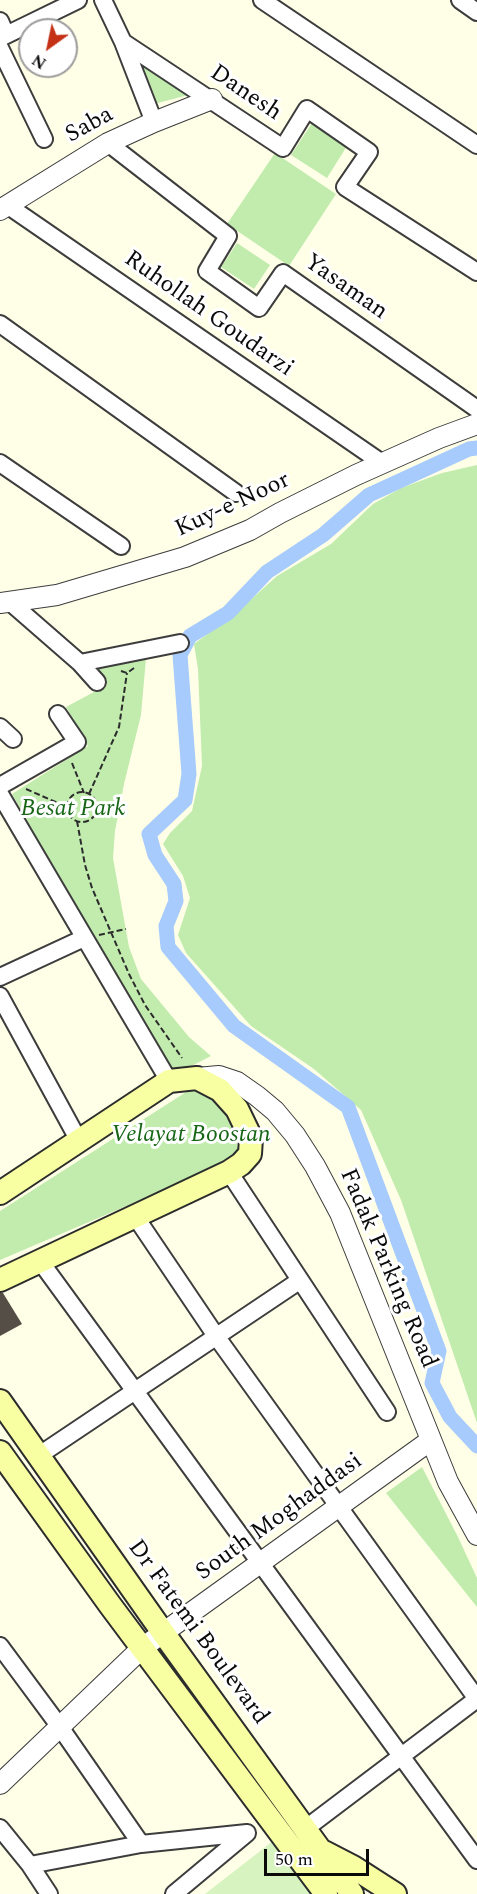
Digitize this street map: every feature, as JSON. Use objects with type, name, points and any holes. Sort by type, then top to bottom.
[{"type":"main road","points":[[0,1193],[169,1081],[197,1078],[225,1095],[237,1109],[251,1138],[250,1154],[242,1164],[229,1172],[0,1280]]},
{"type":"main road","name":"Dr Fatemi Boulevard","points":[[0,1401],[164,1634],[352,1894]]},
{"type":"main road","points":[[4,1466],[326,1894]]},
{"type":"main road","points":[[319,1849],[354,1867],[395,1894]]},
{"type":"street","points":[[44,139],[2,35],[78,0]]},
{"type":"street","points":[[103,0],[123,42],[154,122]]},
{"type":"street","points":[[262,0],[477,145]]},
{"type":"street","points":[[460,0],[477,12]]},
{"type":"street","name":"Danesh","points":[[123,42],[283,148],[307,109],[369,152],[345,187],[477,272]]},
{"type":"street","name":"Saba","points":[[4,208],[108,143],[212,99]]},
{"type":"street","name":"Yasaman","points":[[108,143],[228,236],[207,271],[259,308],[283,273],[477,409]]},
{"type":"street","name":"Ruhollah Goudarzi","points":[[4,208],[382,464]]},
{"type":"street","points":[[0,324],[236,493]]},
{"type":"street","name":"Kuy-e Noor","points":[[5,603],[57,595],[185,557],[250,530],[280,513],[439,438],[477,424]]},
{"type":"street","points":[[0,463],[121,546]]},
{"type":"street","points":[[5,603],[80,663],[97,682]]},
{"type":"street","points":[[80,663],[180,643]]},
{"type":"street","points":[[58,714],[72,746],[3,787],[84,938],[169,1081]]},
{"type":"street","points":[[0,727],[13,740]]},
{"type":"street","points":[[0,977],[84,938]]},
{"type":"street","points":[[0,996],[79,1141]]},
{"type":"street","name":"Fadak Parking Road","points":[[197,1078],[219,1076],[237,1082],[257,1096],[275,1111],[315,1166],[339,1214],[448,1482],[477,1535]]},
{"type":"street","points":[[229,1172],[298,1281],[387,1412]]},
{"type":"street","points":[[135,1216],[216,1336],[477,1699],[305,1829]]},
{"type":"street","points":[[40,1261],[477,1860]]},
{"type":"street","points":[[38,1456],[298,1281]]},
{"type":"street","name":"South Moghaddasi","points":[[0,1784],[142,1648],[431,1440]]},
{"type":"street","points":[[0,1646],[60,1727],[141,1844]]},
{"type":"street","points":[[0,1828],[30,1865],[49,1894]]},
{"type":"street","points":[[30,1865],[141,1844],[247,1833],[174,1894]]},
{"type":"path","points":[[89,794],[119,727],[127,673]]},
{"type":"path","points":[[72,746],[84,793]]},
{"type":"path","points":[[3,787],[67,807]]},
{"type":"path","points":[[84,793],[89,794],[95,801],[95,814],[89,820],[77,821],[71,817],[67,807],[70,798],[84,793]]},
{"type":"path","points":[[77,821],[85,865],[92,888],[129,975],[145,1005],[182,1058]]},
{"type":"path","points":[[84,938],[126,929]]},
{"type":"green space","points":[[136,59],[192,94],[154,104]]},
{"type":"green space","points":[[312,123],[347,146],[327,178],[291,155]]},
{"type":"green space","points":[[275,153],[336,194],[289,266],[227,224]]},
{"type":"green space","points":[[237,243],[270,265],[254,289],[221,267]]},
{"type":"green space","points":[[477,465],[477,1423],[401,1200],[361,1110],[314,1069],[251,1026],[186,953],[178,935],[190,898],[183,876],[163,844],[170,833],[192,811],[202,766],[198,669],[194,644],[236,613],[277,576],[331,544],[373,504],[401,488],[442,473]]},
{"type":"green space","name":"Besat Park","points":[[146,658],[141,715],[124,784],[115,831],[113,858],[129,947],[141,979],[189,1037],[211,1056],[176,1074],[88,931],[12,794],[88,746],[66,707],[107,685],[90,666]]},
{"type":"green space","name":"Velayat Boostan","points":[[194,1087],[208,1093],[235,1131],[238,1149],[234,1160],[0,1260],[0,1211]]},
{"type":"green space","points":[[422,1467],[477,1578],[477,1607],[386,1493]]},
{"type":"green space","points":[[273,1841],[312,1894],[205,1894]]},
{"type":"building","points":[[0,1293],[3,1293],[22,1324],[0,1336]]},
{"type":"waterway","points":[[477,448],[469,449],[369,495],[323,535],[267,572],[228,613],[190,636],[180,655],[189,774],[185,800],[149,834],[155,855],[174,884],[176,901],[166,926],[168,947],[234,1026],[348,1107],[439,1351],[432,1383],[450,1417],[477,1446]]}]
